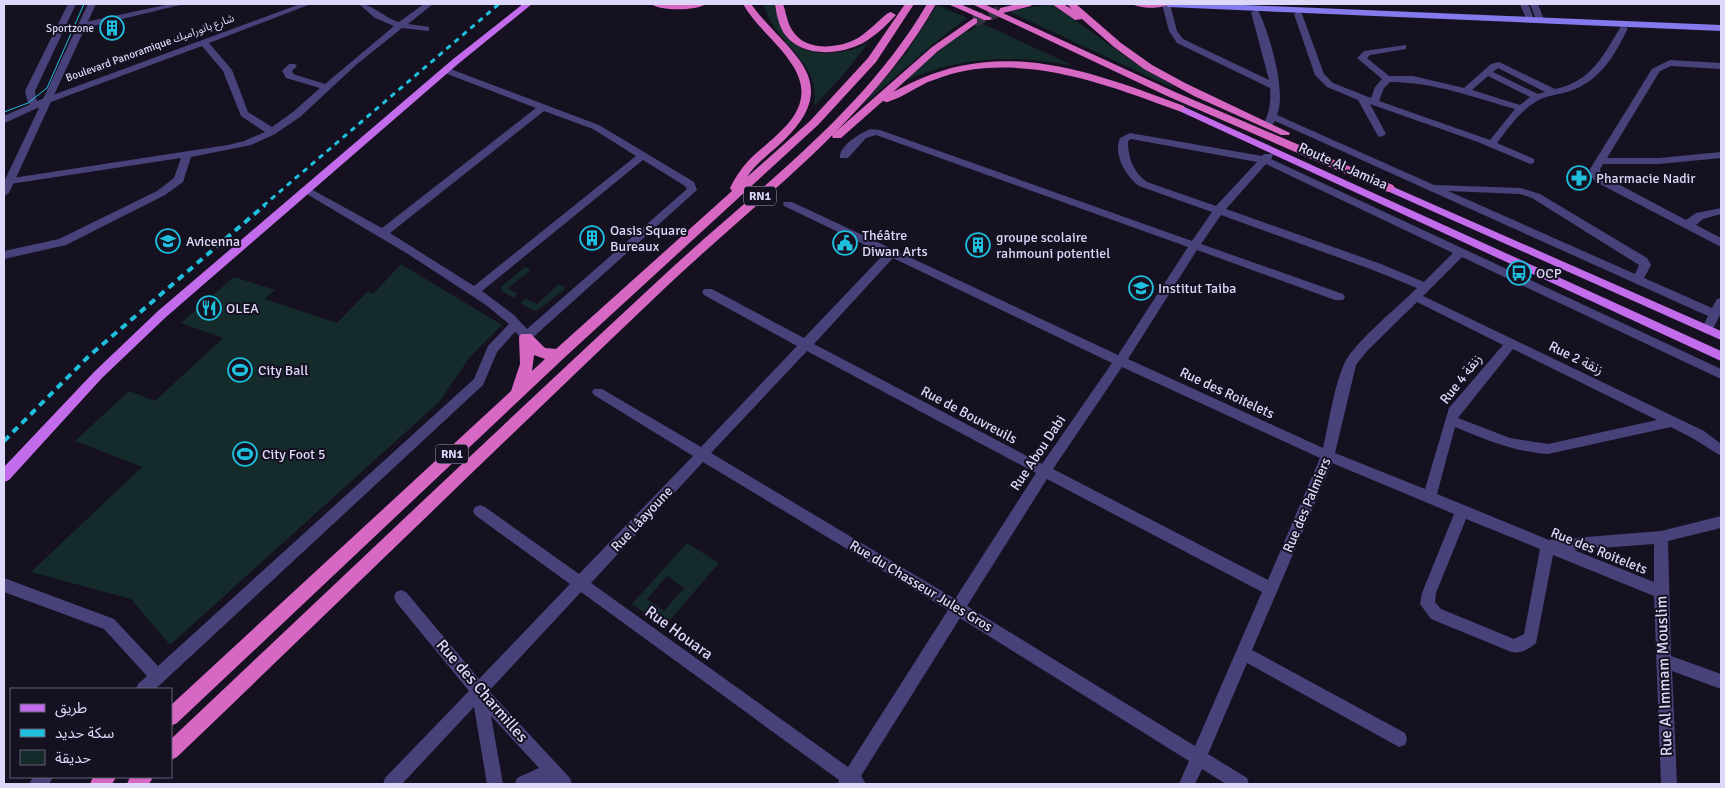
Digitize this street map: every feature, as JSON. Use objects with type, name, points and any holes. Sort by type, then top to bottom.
[{"type":"highway","points":[[656,4],[680,7],[701,4]]},
{"type":"highway","points":[[747,4],[768,32],[780,44]]},
{"type":"highway","points":[[779,4],[785,26],[791,35],[805,45],[821,49],[845,46],[860,40],[892,14]]},
{"type":"highway","points":[[735,194],[753,172],[848,79],[870,51],[898,4]]},
{"type":"highway","name":"RN1","points":[[172,716],[559,354],[807,129],[845,91],[872,60],[909,4]]},
{"type":"highway","name":"RN1","points":[[172,750],[709,240],[850,112],[888,69],[931,4]]},
{"type":"highway","name":"Route Al Jamiaa","points":[[953,4],[1180,108]]},
{"type":"highway","name":"Route Al Jamiaa","points":[[977,4],[1171,94],[1390,188]]},
{"type":"highway","points":[[1003,10],[1028,4]]},
{"type":"highway","points":[[1057,4],[1146,66],[1178,84],[1270,121],[1390,188]]},
{"type":"highway","points":[[1071,4],[1114,42]]},
{"type":"highway","points":[[1138,4],[1166,4]]},
{"type":"highway","points":[[735,194],[737,184],[742,175],[790,129],[806,102],[806,88],[803,75],[780,44],[765,18],[761,6]]},
{"type":"highway","points":[[573,368],[595,352],[649,306],[757,206],[935,49],[974,21]]},
{"type":"highway","points":[[854,121],[905,89],[931,77],[963,68],[994,64],[1031,64],[1072,71],[1116,84],[1180,108]]},
{"type":"highway","points":[[526,337],[535,350],[543,354],[559,354]]},
{"type":"highway","points":[[511,399],[526,373],[528,355],[526,337]]},
{"type":"main road","points":[[455,62],[470,46],[519,4]]},
{"type":"main road","points":[[4,476],[92,382],[154,322],[445,70],[528,4]]},
{"type":"main road","points":[[1166,4],[1721,22]]},
{"type":"main road","points":[[1317,4],[1721,28]]},
{"type":"main road","name":"Route Al Jamiaa","points":[[1180,108],[1269,156],[1721,356]]},
{"type":"main road","name":"Route Al Jamiaa","points":[[1390,188],[1721,336]]},
{"type":"street","points":[[42,104],[30,101],[30,91],[72,4]]},
{"type":"street","points":[[4,193],[42,104],[92,4]]},
{"type":"street","points":[[81,26],[180,4]]},
{"type":"street","name":"Boulevard Panoramique شارع بانوراميك","points":[[4,120],[203,42],[307,4]]},
{"type":"street","points":[[364,4],[383,20],[400,26],[426,29]]},
{"type":"street","points":[[10,181],[234,147],[272,132],[290,121],[366,52],[429,4]]},
{"type":"street","points":[[1166,4],[1172,31],[1180,41],[1274,86]]},
{"type":"street","points":[[1524,4],[1534,17]]},
{"type":"street","points":[[1534,4],[1534,17]]},
{"type":"street","points":[[1255,12],[1272,69],[1277,104],[1270,121],[1429,186],[1715,314]]},
{"type":"street","points":[[1298,14],[1322,78],[1336,88],[1492,144],[1530,160]]},
{"type":"street","points":[[1492,144],[1520,108],[1537,97],[1555,93],[1579,84],[1602,66],[1614,50],[1624,28]]},
{"type":"street","points":[[203,42],[227,70],[244,114],[272,132]]},
{"type":"street","points":[[1403,48],[1367,53],[1362,56],[1364,60],[1387,79],[1431,82],[1467,90],[1520,108]]},
{"type":"street","points":[[1721,66],[1670,63],[1660,66],[1595,169],[1596,176],[1600,180],[1721,243]]},
{"type":"street","points":[[292,66],[287,71],[289,76],[326,87]]},
{"type":"street","points":[[1467,90],[1494,66],[1501,66],[1555,93]]},
{"type":"street","points":[[305,190],[344,209],[474,292],[517,324],[526,337],[692,190],[690,184],[596,127],[445,70]]},
{"type":"street","points":[[1487,72],[1537,97]]},
{"type":"street","points":[[1374,102],[1380,87],[1387,79]]},
{"type":"street","points":[[1362,98],[1380,134]]},
{"type":"street","points":[[382,233],[543,107]]},
{"type":"street","points":[[844,156],[861,135],[867,132],[878,132],[1339,297]]},
{"type":"street","name":"Rue 2 زنقة","points":[[1269,156],[1130,136],[1123,140],[1127,168],[1135,179],[1377,267],[1512,343],[1699,435],[1721,451]]},
{"type":"street","points":[[4,255],[62,242],[161,193],[179,180],[187,154]]},
{"type":"street","points":[[1601,161],[1659,161],[1721,155]]},
{"type":"street","points":[[474,292],[642,156]]},
{"type":"street","points":[[1269,156],[1460,253],[1721,374]]},
{"type":"street","name":"Rue Abou Dabi","points":[[851,782],[957,608],[1044,472],[1120,361],[1195,245],[1219,210],[1269,156]]},
{"type":"street","points":[[1429,186],[1521,191],[1536,196],[1643,261],[1645,266],[1638,279]]},
{"type":"street","name":"Rue des Roitelets","points":[[788,204],[1120,361],[1328,456],[1661,592]]},
{"type":"street","points":[[1690,226],[1691,221],[1700,216],[1721,211]]},
{"type":"street","name":"Rue des Palmiers","points":[[1187,784],[1328,456],[1351,363],[1363,348],[1460,253]]},
{"type":"street","name":"Rue Lâayoune","points":[[391,784],[892,254]]},
{"type":"street","name":"Rue de Bouvreuils","points":[[708,292],[1044,472],[1271,589]]},
{"type":"street","points":[[1708,330],[1721,302]]},
{"type":"street","points":[[145,688],[478,382],[492,347],[517,324]]},
{"type":"street","name":"Rue 4 زنقة","points":[[1429,498],[1450,420],[1457,406],[1512,343]]},
{"type":"street","name":"Rue du Chasseur Jules Gros","points":[[598,392],[957,608],[1241,784]]},
{"type":"street","points":[[1450,420],[1520,446],[1539,449],[1548,449],[1672,422]]},
{"type":"street","name":"Rue Houara","points":[[480,511],[851,782]]},
{"type":"street","points":[[1462,511],[1429,593],[1427,604],[1436,614],[1514,646],[1520,646],[1528,642],[1534,629],[1548,546],[1660,537],[1721,522]]},
{"type":"street","name":"Rue Al Immam Mouslim","points":[[1660,537],[1669,784]]},
{"type":"street","points":[[4,585],[108,624],[158,677]]},
{"type":"street","name":"Rue des Charmilles","points":[[401,597],[479,690],[560,780]]},
{"type":"street","points":[[1243,653],[1399,739]]},
{"type":"street","points":[[1665,661],[1721,681]]},
{"type":"street","points":[[479,690],[494,784]]},
{"type":"street","points":[[523,784],[536,776],[546,774],[560,780]]},
{"type":"green space","points":[[764,4],[774,4],[780,22],[788,36],[798,46],[807,50],[829,53],[840,52],[851,50],[869,42],[845,73],[814,106],[815,90],[811,77],[804,64],[776,30]]},
{"type":"green space","points":[[1052,4],[1135,63],[1173,86],[1171,87],[1008,11]]},
{"type":"green space","points":[[937,5],[967,18],[933,44],[864,104],[906,53]]},
{"type":"green space","points":[[981,23],[1074,66],[1030,60],[986,60],[944,67],[902,82],[964,30],[970,31]]},
{"type":"green space","name":"City Foot 5","points":[[401,264],[502,325],[470,357],[439,402],[170,645],[131,599],[31,572],[142,467],[75,441],[129,391],[155,401],[223,338],[181,323],[234,277],[275,290],[265,299],[337,323],[367,292],[373,294]]},
{"type":"green space","points":[[525,267],[531,270],[508,288],[518,294],[513,298],[502,291],[501,287]]},
{"type":"green space","points":[[559,284],[566,288],[537,311],[520,303],[526,299],[537,304]]},
{"type":"green space","points":[[687,543],[719,563],[664,627],[632,604]],"holes":[[[667,576],[684,588],[664,611],[647,599]]]},
{"type":"tunnel","points":[[974,21],[1003,10]]},
{"type":"tram line","points":[[4,112],[28,103],[47,88],[84,4]]},
{"type":"railway","points":[[263,206],[499,4]]},
{"type":"railway","points":[[4,441],[89,356],[265,205]]},
{"type":"place","name":"Sportzone","points":[[112,28]]},
{"type":"place","name":"Pharmacie Nadir","points":[[1579,178]]},
{"type":"place","name":"Oasis Square Bureaux","points":[[592,238]]},
{"type":"place","name":"Avicenna","points":[[168,241]]},
{"type":"place","name":"Théâtre Diwan Arts","points":[[845,243]]},
{"type":"place","name":"groupe scolaire rahmouni potentiel","points":[[978,245]]},
{"type":"place","name":"OCP","points":[[1519,273]]},
{"type":"place","name":"Institut Taiba","points":[[1141,288]]},
{"type":"place","name":"OLEA","points":[[209,308]]},
{"type":"place","name":"City Ball","points":[[240,370]]},
{"type":"place","name":"City Foot 5","points":[[245,454]]}]
